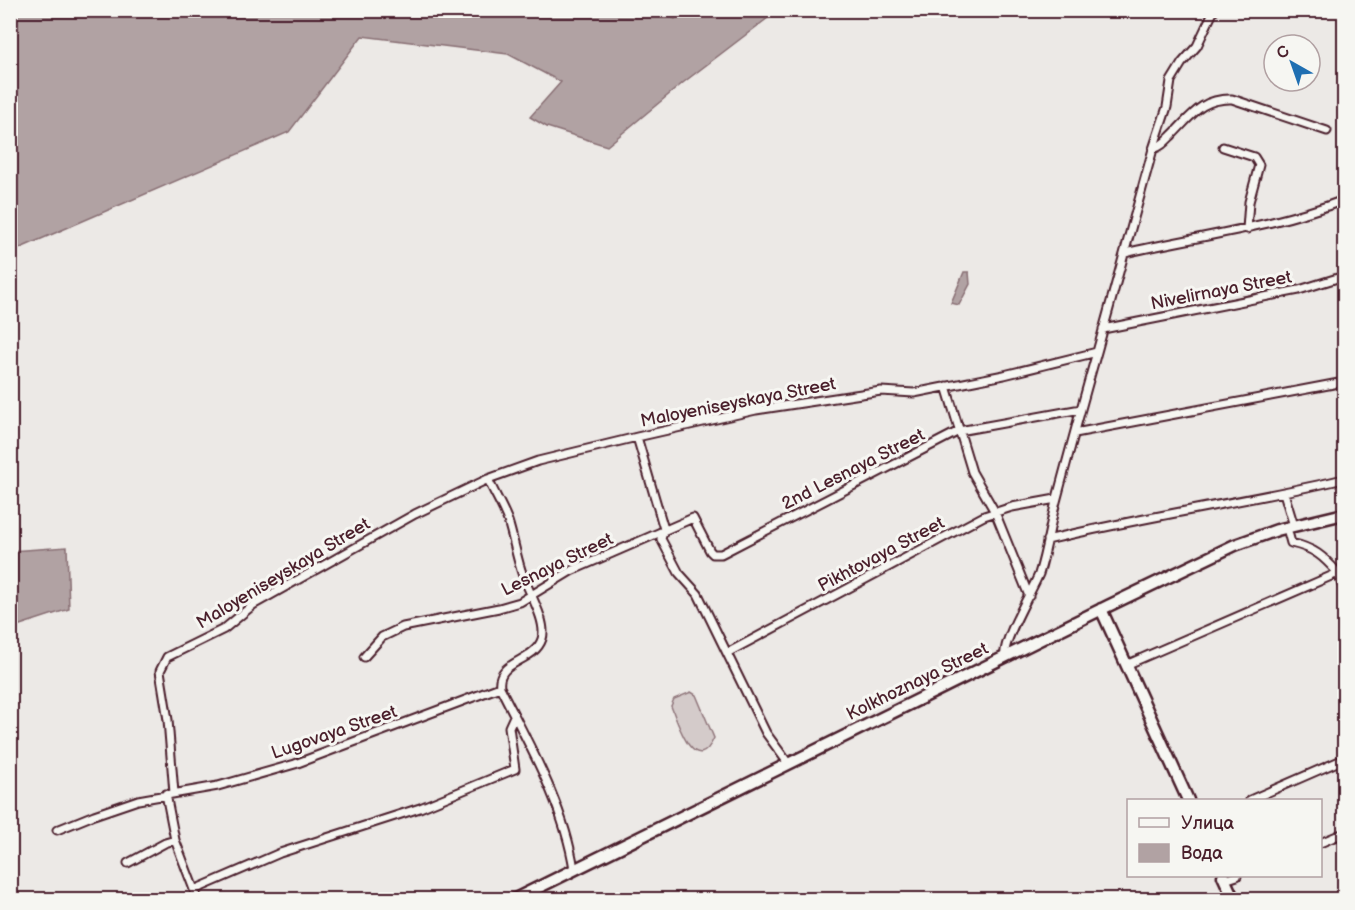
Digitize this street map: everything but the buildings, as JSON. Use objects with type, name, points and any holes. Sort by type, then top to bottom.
[{"type":"main road","name":"Kolkhoznaya Street","points":[[513,900],[1235,545],[1290,527],[1344,514]]},
{"type":"main road","points":[[1101,609],[1187,799]]},
{"type":"main road","points":[[1224,878],[1234,900]]},
{"type":"street","points":[[1005,657],[1003,651],[1006,641],[1039,573],[1056,499],[1153,149],[1167,107],[1172,81],[1182,63],[1197,46],[1214,10]]},
{"type":"street","points":[[1153,149],[1159,148],[1166,142],[1202,106],[1210,101],[1221,99],[1232,99],[1327,131]]},
{"type":"street","points":[[1223,147],[1254,158],[1259,165],[1249,202],[1247,229]]},
{"type":"street","points":[[1125,253],[1204,235],[1247,229],[1315,211],[1344,200]]},
{"type":"street","name":"Nivelirnaya Street","points":[[1103,329],[1299,290],[1344,276]]},
{"type":"street","name":"Maloyeniseyskaya Street","points":[[174,793],[169,731],[160,671],[167,657],[224,629],[253,605],[415,513],[488,479],[538,461],[637,437],[756,410],[881,391],[914,393],[1004,375],[1097,352]]},
{"type":"street","points":[[1075,433],[1344,382]]},
{"type":"street","points":[[946,386],[972,472],[995,512],[1029,596]]},
{"type":"street","name":"2nd Lesnaya Street","points":[[664,529],[693,518],[710,551],[713,554],[721,554],[959,431],[1081,409]]},
{"type":"street","points":[[637,437],[664,529],[661,539],[679,573],[698,594],[766,733],[788,763]]},
{"type":"street","points":[[488,479],[507,519],[522,573],[542,625],[543,636],[541,643],[532,654],[504,670],[500,675],[500,687],[555,802],[570,844],[574,869]]},
{"type":"street","points":[[1047,540],[1090,529],[1284,493],[1344,479]]},
{"type":"street","points":[[1284,493],[1291,543],[1306,546],[1323,557],[1338,573],[1344,591]]},
{"type":"street","name":"Pikhtovaya Street","points":[[727,653],[995,512],[1056,499]]},
{"type":"street","name":"Lesnaya Street","points":[[364,657],[382,637],[403,627],[499,609],[520,602],[571,571],[664,529]]},
{"type":"street","points":[[1126,665],[1338,573]]},
{"type":"street","name":"Lugovaya Street","points":[[57,830],[116,807],[166,794],[218,786],[295,764],[500,687]]},
{"type":"street","points":[[194,890],[280,853],[420,808],[514,769],[509,728],[514,716]]},
{"type":"street","points":[[1255,799],[1344,759]]},
{"type":"street","points":[[166,794],[175,840],[198,900]]},
{"type":"street","points":[[1322,842],[1344,833]]},
{"type":"street","points":[[128,863],[175,840]]},
{"type":"shaded area","points":[[691,692],[696,695],[714,738],[707,749],[700,753],[694,750],[682,734],[671,706],[674,699]]},
{"type":"water","points":[[522,10],[530,14],[536,10],[656,11],[675,19],[685,11],[777,11],[684,82],[607,146],[547,127],[530,117],[561,82],[508,54],[362,36],[289,132],[11,252],[11,11]]},
{"type":"water","points":[[964,272],[969,272],[970,284],[959,305],[951,303]]},
{"type":"water","points":[[67,547],[69,609],[11,626],[11,551]]}]
